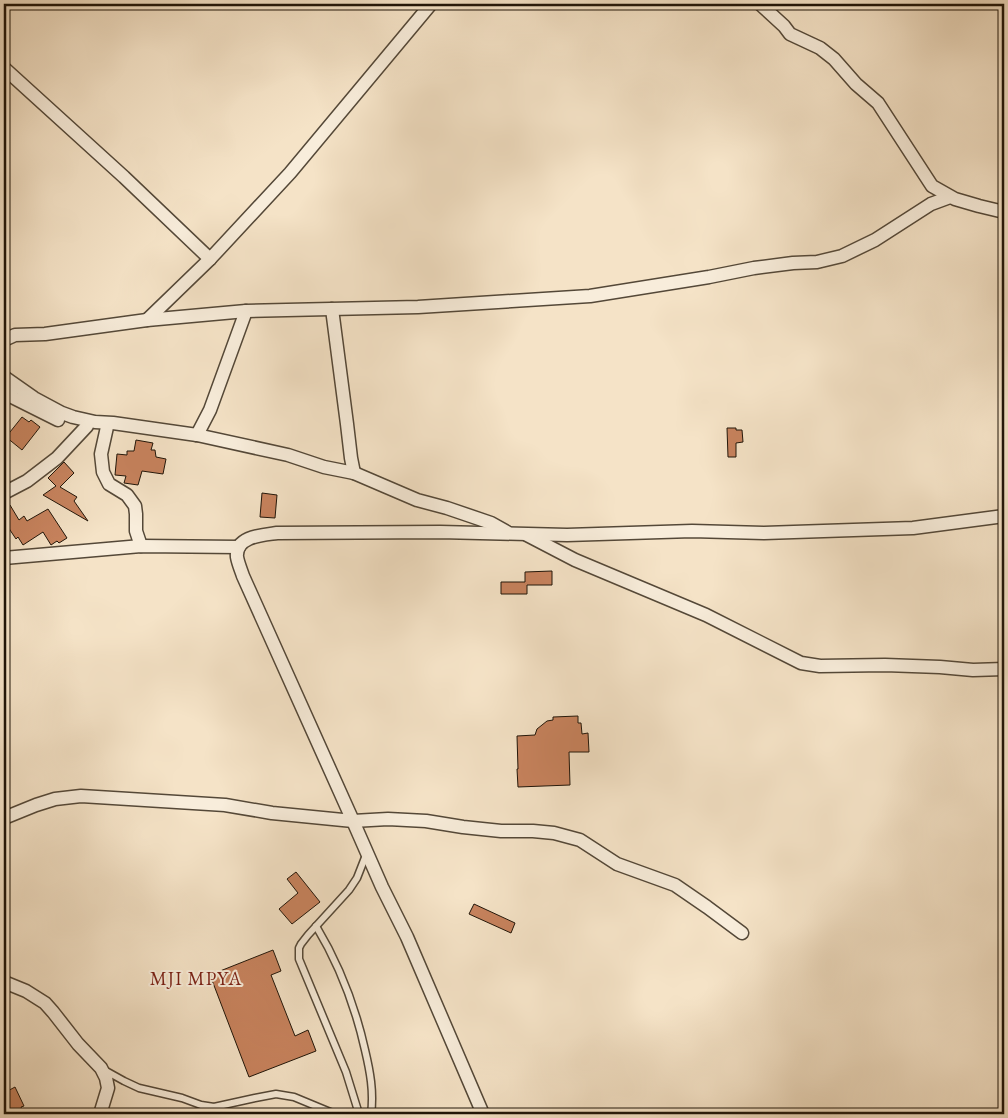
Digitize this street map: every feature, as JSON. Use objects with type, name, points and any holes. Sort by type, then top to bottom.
[{"type":"street","points":[[146,320],[210,258],[290,173],[431,4]]},
{"type":"street","points":[[760,4],[790,34],[820,48],[834,59],[856,84],[878,102],[932,186],[950,197],[1004,212]]},
{"type":"street","points":[[4,68],[210,258]]},
{"type":"street","points":[[4,340],[15,335],[45,334],[146,320],[246,311],[418,307],[590,296],[754,268],[817,262],[842,256],[876,240],[931,204],[950,197]]},
{"type":"street","points":[[332,309],[354,474]]},
{"type":"street","points":[[197,435],[210,410],[246,311]]},
{"type":"street","points":[[4,377],[34,398],[73,417],[95,422],[197,435],[288,455],[324,467],[354,474],[417,500],[492,523],[509,534]]},
{"type":"street","points":[[4,390],[14,398],[62,422],[87,426],[132,426]]},
{"type":"street","points":[[4,494],[27,481],[57,458],[87,426]]},
{"type":"street","points":[[107,427],[101,454],[103,472],[109,484],[127,495],[135,506],[136,531],[141,546]]},
{"type":"street","points":[[483,1114],[407,937],[366,852],[243,576],[238,563],[237,554],[239,547],[246,540],[254,536],[278,533],[440,532],[567,535],[692,531],[764,533],[913,528],[1004,516]]},
{"type":"street","points":[[525,534],[575,560],[706,615],[801,662],[820,666],[940,667],[973,670],[1004,669]]},
{"type":"street","points":[[4,558],[141,546],[239,547]]},
{"type":"street","points":[[4,818],[55,799],[80,796],[225,805],[272,813],[353,821],[388,819],[426,821],[501,831],[554,833],[580,840],[617,864],[675,885],[742,933]]},
{"type":"street","points":[[4,982],[26,991],[45,1003],[78,1044],[101,1068],[108,1088],[101,1111],[102,1114]]},
{"type":"lane","points":[[359,1114],[346,1072],[300,959],[299,948],[308,935],[349,890],[357,878],[366,852]]},
{"type":"lane","points":[[316,926],[331,949],[359,1020],[372,1084],[373,1103],[371,1114]]},
{"type":"lane","points":[[101,1068],[124,1082],[139,1088],[182,1098],[207,1107],[276,1094],[294,1097],[335,1114]]},
{"type":"building","points":[[22,417],[29,422],[31,420],[40,427],[22,450],[6,437]]},
{"type":"building","points":[[727,428],[742,430],[743,442],[736,443],[736,457],[728,457]]},
{"type":"building","points":[[136,440],[153,443],[151,450],[155,450],[156,457],[166,459],[163,474],[142,471],[138,485],[124,483],[126,476],[115,475],[117,454],[127,455],[127,451],[134,451]]},
{"type":"building","points":[[64,462],[74,473],[60,487],[77,497],[74,501],[88,521],[43,495],[56,486],[48,478]]},
{"type":"building","points":[[262,493],[277,495],[275,518],[260,517]]},
{"type":"building","points":[[10,505],[19,520],[24,516],[27,521],[48,509],[67,538],[51,545],[43,532],[23,545],[18,537],[16,539],[8,527],[4,530],[4,509]]},
{"type":"building","points":[[552,571],[552,585],[527,585],[527,594],[501,594],[501,582],[525,582],[525,572]]},
{"type":"building","points":[[578,716],[578,723],[581,723],[582,734],[588,733],[589,752],[569,752],[570,785],[518,787],[517,736],[535,735],[537,729],[547,721],[553,720],[553,717]]},
{"type":"building","points":[[296,872],[320,902],[292,924],[279,909],[298,893],[287,879]]},
{"type":"building","points":[[474,904],[515,923],[511,933],[469,914]]},
{"type":"building","points":[[273,950],[281,971],[271,975],[295,1036],[308,1030],[316,1051],[249,1077],[210,975]]},
{"type":"building","points":[[15,1087],[24,1106],[21,1107],[24,1114],[4,1114],[4,1093]]},
{"type":"district","name":"MJI MPYA","points":[[196,978]]}]
